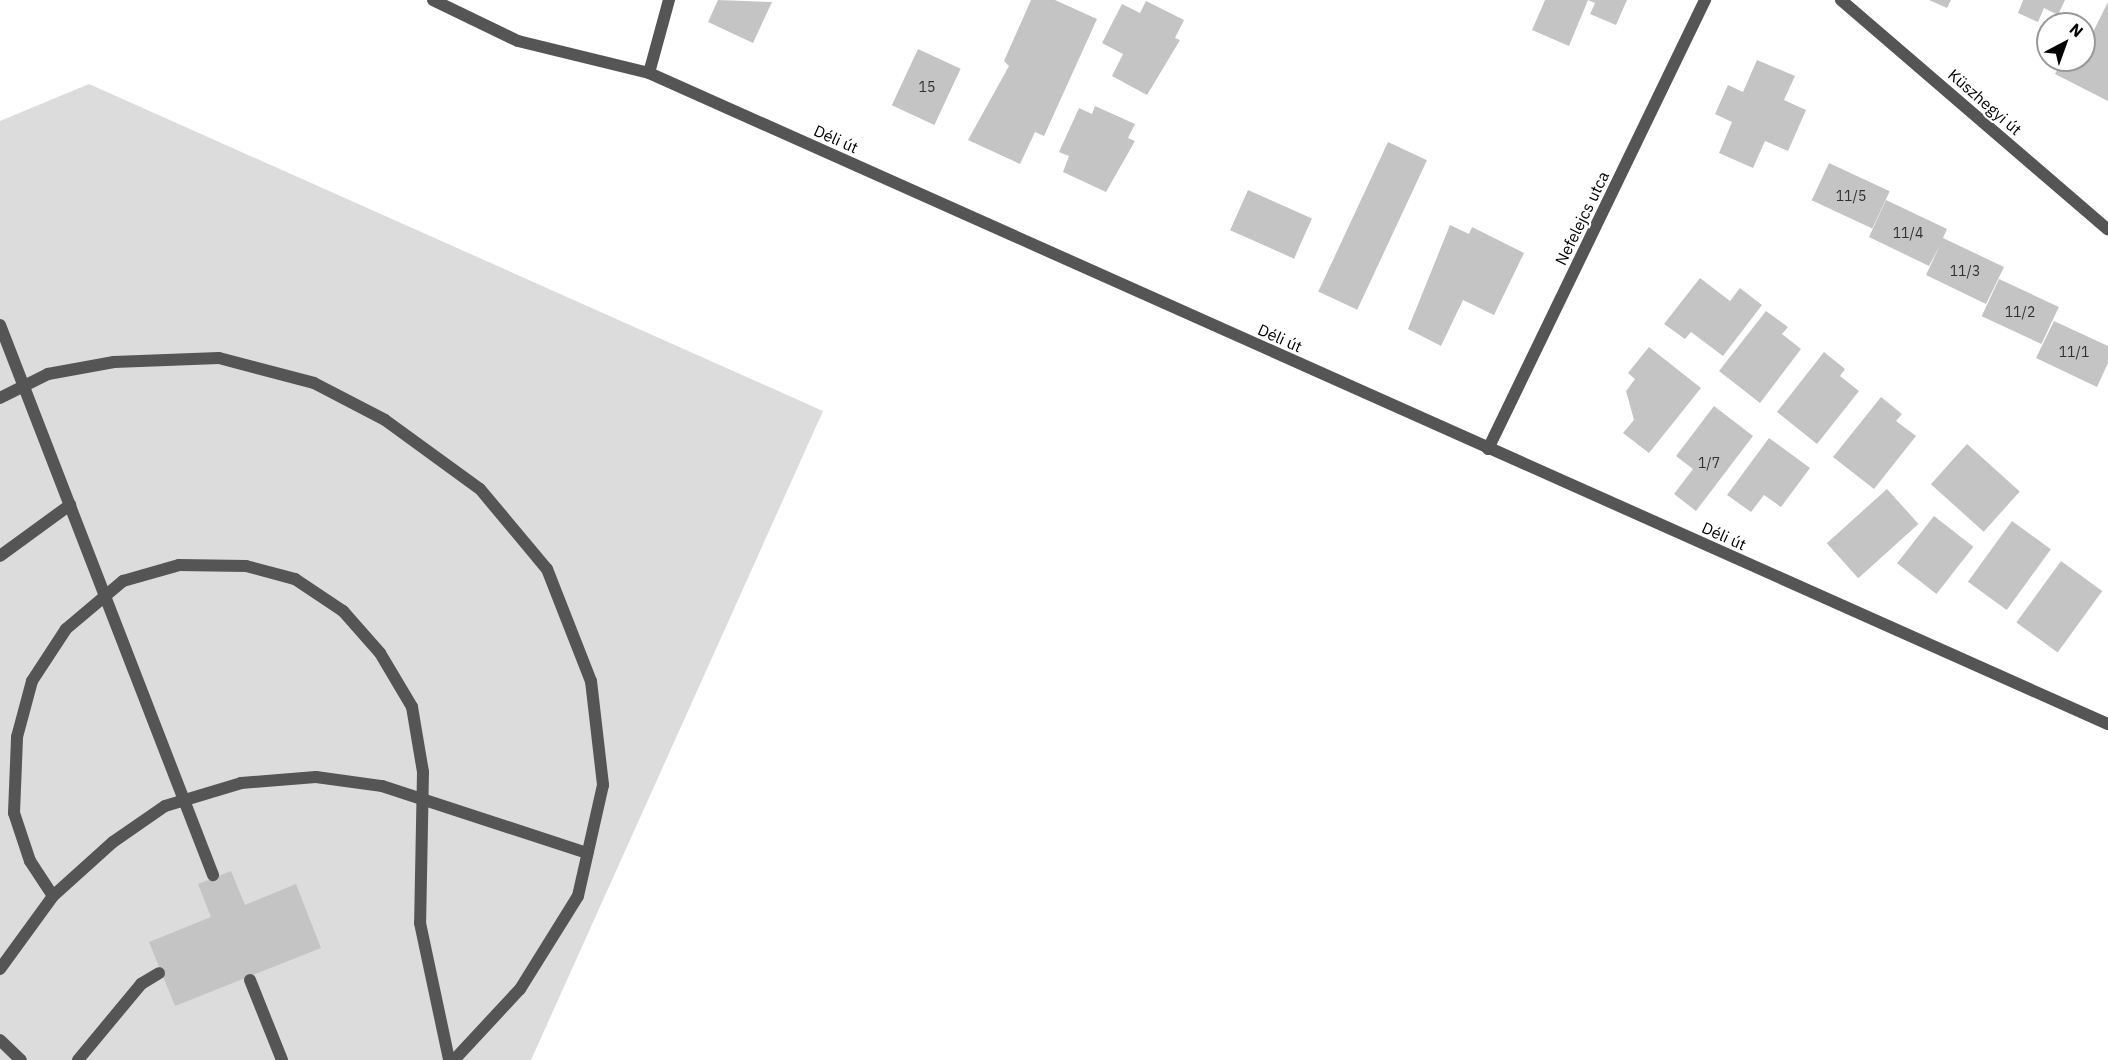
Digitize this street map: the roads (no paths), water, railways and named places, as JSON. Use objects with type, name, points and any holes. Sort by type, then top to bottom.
[{"type":"street","name":"Déli út","points":[[433,0],[518,41],[649,73],[2108,724]]},
{"type":"street","points":[[649,73],[669,0]]},
{"type":"street","name":"Nefelejcs utca","points":[[1488,449],[1706,0]]},
{"type":"street","name":"Küszhegyi út","points":[[1841,0],[2108,230]]},
{"type":"street","points":[[0,325],[213,875]]},
{"type":"street","points":[[0,398],[48,374],[114,362],[219,358],[314,382],[385,420],[480,489],[547,569],[591,681],[603,785],[578,896],[520,989],[454,1060]]},
{"type":"street","points":[[0,556],[70,505]]},
{"type":"street","points":[[53,896],[30,861],[14,813],[17,737],[32,681],[66,629],[104,594],[123,581],[179,565],[246,566],[295,579],[343,611],[380,653],[412,707],[421,799],[420,922],[449,1060]]},
{"type":"street","points":[[0,969],[53,896],[113,842],[165,806],[241,783],[316,777],[382,786],[587,854]]},
{"type":"street","points":[[78,1060],[141,984],[159,973]]},
{"type":"street","points":[[250,980],[282,1060]]},
{"type":"street","points":[[0,1040],[21,1060]]}]
